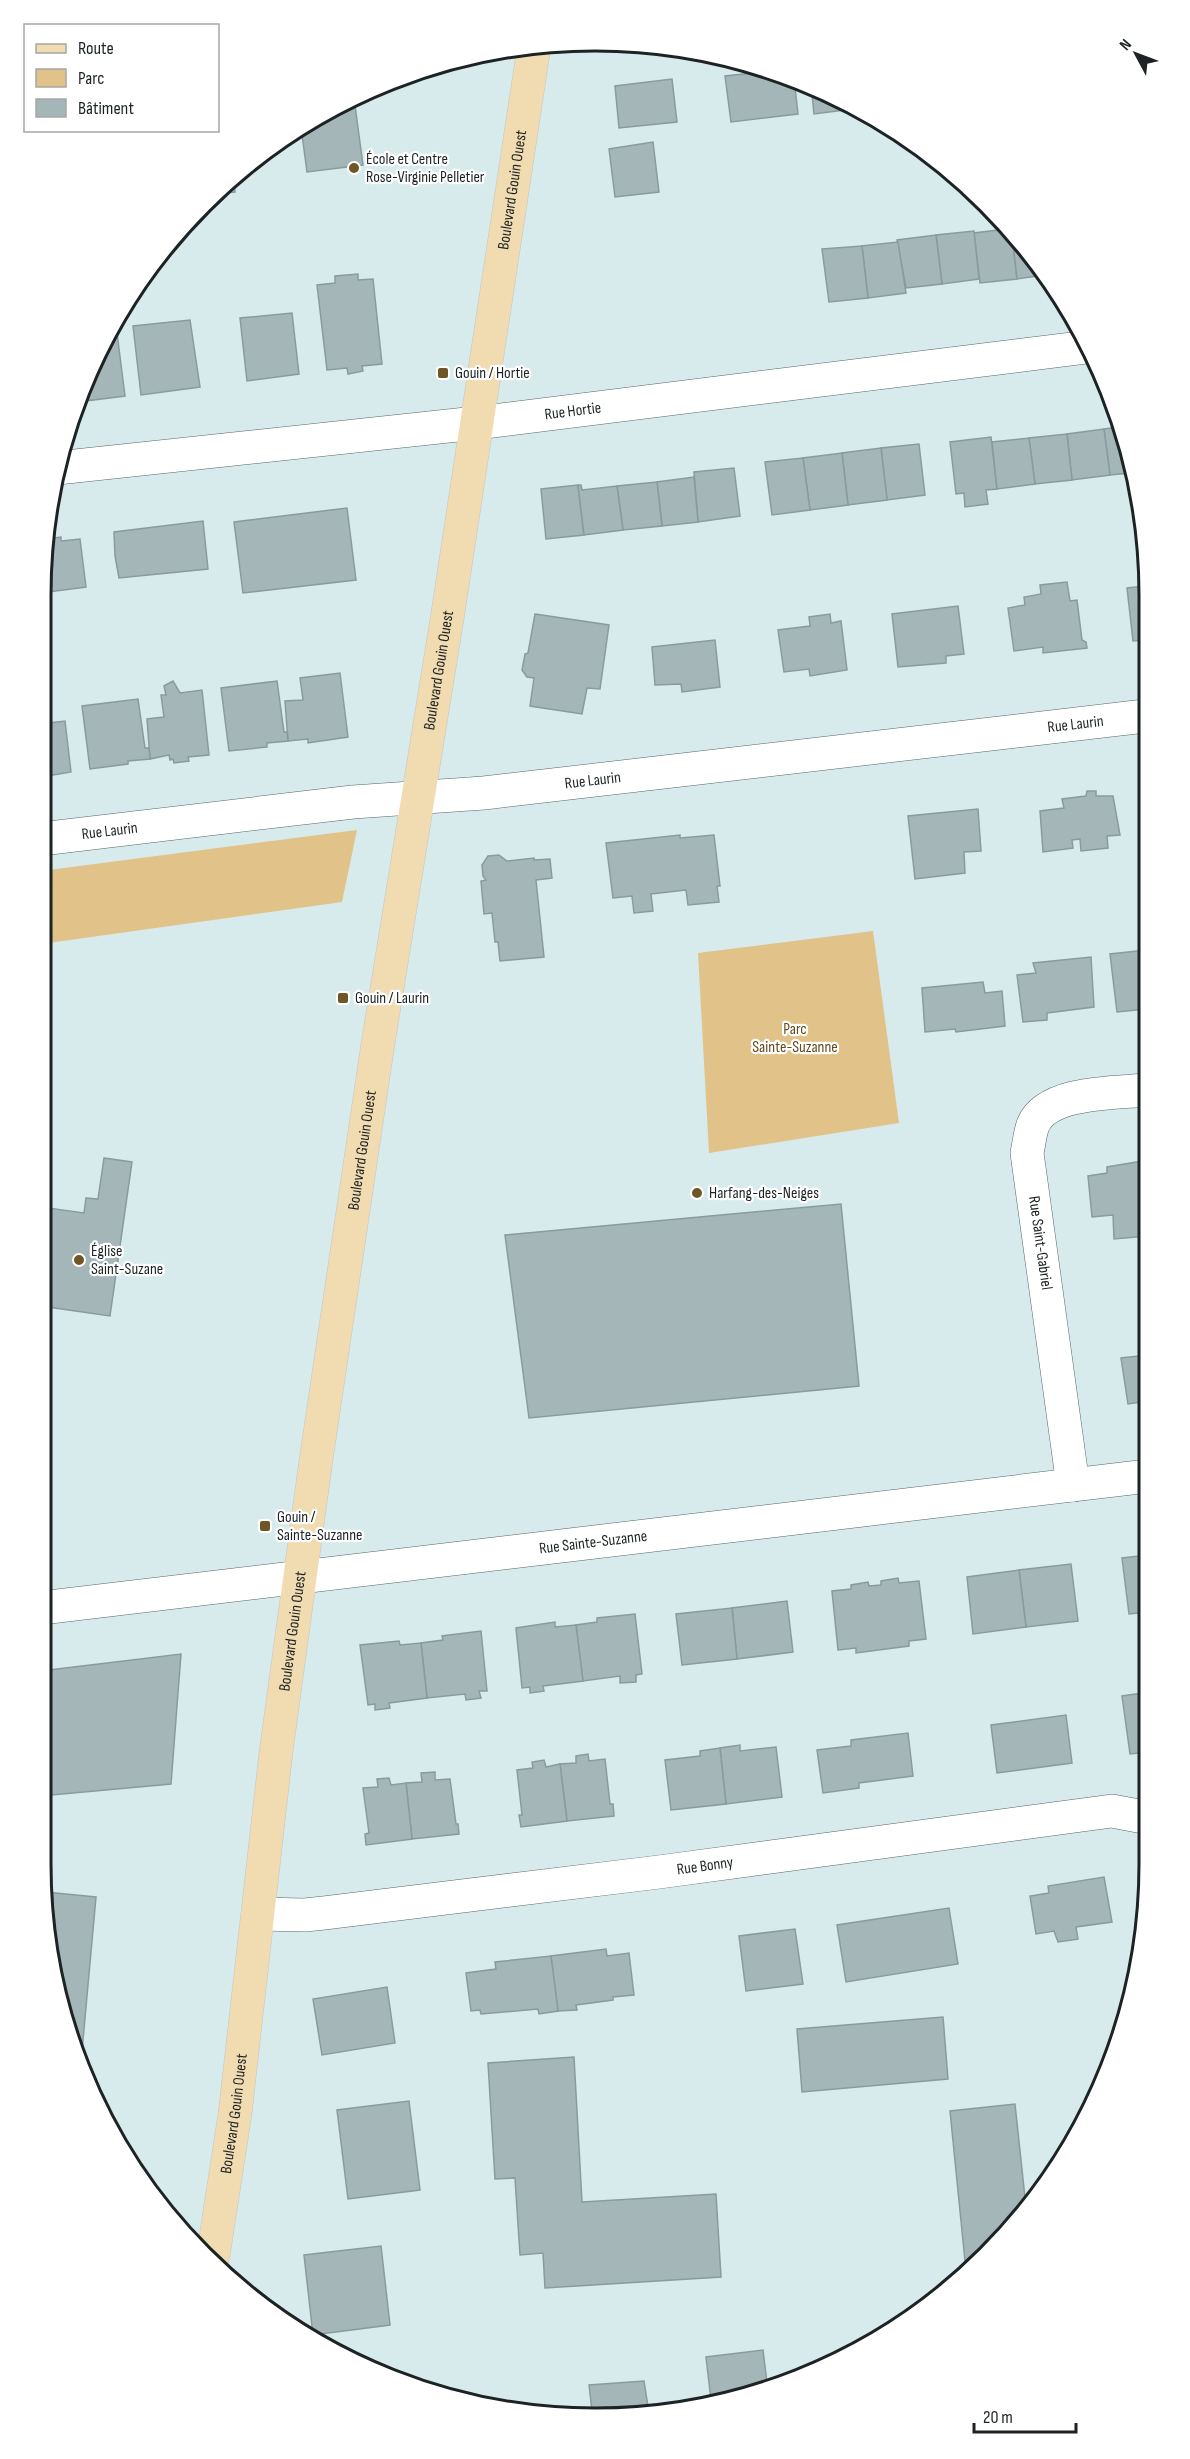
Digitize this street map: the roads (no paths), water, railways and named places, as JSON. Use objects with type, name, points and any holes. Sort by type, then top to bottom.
[{"type":"main road","name":"Boulevard Gouin Ouest","points":[[214,2252],[234,2125],[276,1752],[299,1579],[379,1039],[451,596],[533,55]]},
{"type":"street","name":"Rue Hortie","points":[[67,467],[476,423],[1080,348]]},
{"type":"street","name":"Rue Laurin","points":[[51,838],[353,802],[484,793],[1139,717]]},
{"type":"street","name":"Rue Saint-Gabriel","points":[[1073,1485],[1027,1153],[1034,1123],[1047,1108],[1064,1099],[1139,1091]]},
{"type":"street","name":"Rue Sainte-Suzanne","points":[[51,1607],[1139,1477]]},
{"type":"street","name":"Rue Bonny","points":[[258,1914],[324,1913],[659,1872],[1112,1811],[1139,1816]]},
{"type":"place","name":"École et Centre Rose-Virginie Pelletier","points":[[354,168]]},
{"type":"place","name":"Gouin / Hortie","points":[[443,373]]},
{"type":"place","name":"Gouin / Laurin","points":[[343,998]]},
{"type":"place","name":"Harfang-des-Neiges","points":[[697,1193]]},
{"type":"place","name":"Église Saint-Suzane","points":[[79,1260]]},
{"type":"place","name":"Gouin / Sainte-Suzanne","points":[[265,1526]]},
{"type":"park label","name":"Parc Sainte-Suzanne","points":[[795,1038]]}]
